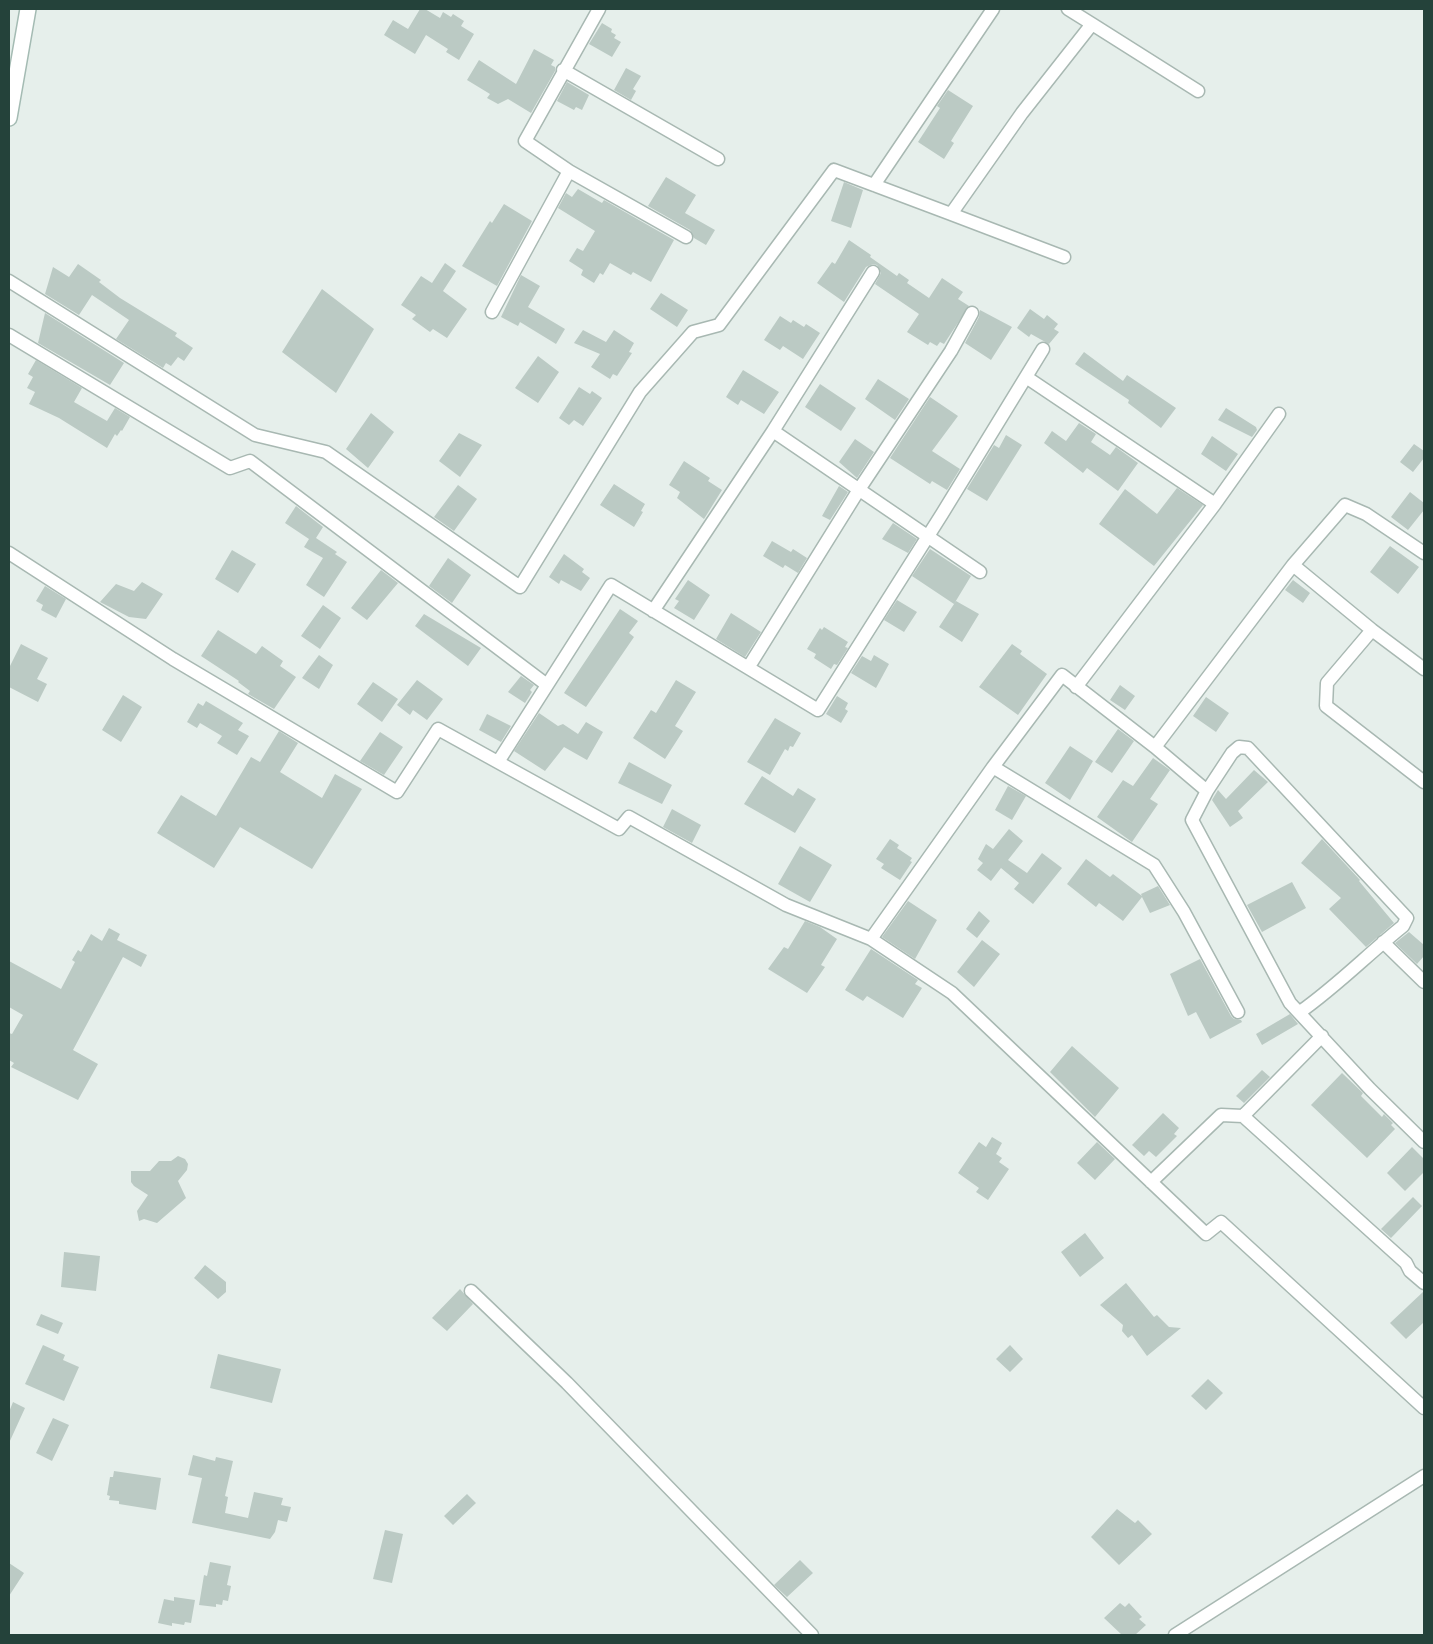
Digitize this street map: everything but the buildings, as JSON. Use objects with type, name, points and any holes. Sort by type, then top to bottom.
[{"type":"main road","points":[[9,118],[28,9]]},
{"type":"street","points":[[599,9],[563,70],[525,141],[569,171],[686,237]]},
{"type":"street","points":[[874,185],[993,9]]},
{"type":"street","points":[[1068,9],[1198,91]]},
{"type":"street","points":[[951,214],[1022,113],[1092,24]]},
{"type":"street","points":[[563,70],[718,159]]},
{"type":"street","points":[[9,281],[255,435],[326,452],[520,587],[640,392],[693,332],[719,324],[834,170],[1064,257]]},
{"type":"street","points":[[492,312],[569,171]]},
{"type":"street","points":[[653,611],[773,431],[873,272]]},
{"type":"street","points":[[748,668],[860,488],[951,351],[972,313]]},
{"type":"street","points":[[9,335],[230,468],[250,461],[547,685]]},
{"type":"street","points":[[498,762],[611,585],[818,710],[1043,350]]},
{"type":"street","points":[[1026,377],[1215,504]]},
{"type":"street","points":[[1076,687],[1215,504],[1279,414]]},
{"type":"street","points":[[773,431],[860,488],[980,572]]},
{"type":"street","points":[[1155,747],[1294,565],[1345,505],[1366,514],[1424,553]]},
{"type":"street","points":[[9,553],[173,659],[397,792],[438,729],[619,829],[629,817],[786,906],[871,939],[952,993],[1206,1234],[1221,1222],[1424,1408]]},
{"type":"street","points":[[1294,565],[1372,630],[1424,669]]},
{"type":"street","points":[[1372,630],[1327,683],[1326,706],[1424,782]]},
{"type":"street","points":[[871,939],[992,767],[1062,676],[1155,747],[1207,791]]},
{"type":"street","points":[[1300,1012],[1330,990],[1349,970],[1404,926],[1407,918],[1248,748],[1239,747],[1232,753],[1207,791],[1192,820],[1290,1003],[1424,1142]]},
{"type":"street","points":[[992,767],[1154,865],[1184,912],[1238,1012]]},
{"type":"street","points":[[1383,942],[1424,982]]},
{"type":"street","points":[[1243,1116],[1322,1036]]},
{"type":"street","points":[[1151,1182],[1221,1115],[1243,1116],[1406,1263],[1410,1271],[1424,1283]]},
{"type":"street","points":[[471,1291],[567,1382],[812,1635]]},
{"type":"street","points":[[1175,1635],[1424,1476]]}]
